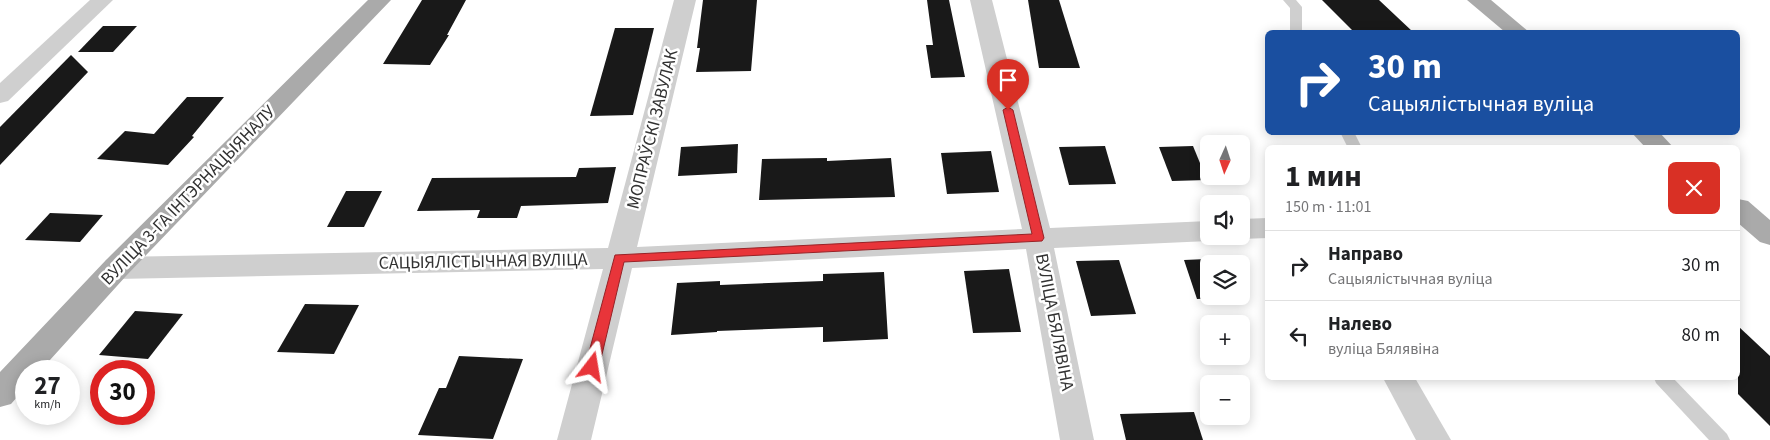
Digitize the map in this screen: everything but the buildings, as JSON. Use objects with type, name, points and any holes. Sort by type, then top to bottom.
[{"type":"main road","name":"ВУЛІЦА 3-ГА ІНТЭРНАЦЫЯНАЛУ","points":[[0,394],[116,268],[380,0]]},
{"type":"main road","points":[[1478,0],[1516,30]]},
{"type":"main road","points":[[1647,135],[1658,145]]},
{"type":"main road","points":[[1740,210],[1770,235]]},
{"type":"street","points":[[0,96],[102,0]]},
{"type":"street","name":"МОПРАЎСКІ ЗАВУЛАК","points":[[574,440],[685,0]]},
{"type":"street","name":"ВУЛІЦА БЯЛЯВІНА","points":[[981,0],[1038,238],[1077,440]]},
{"type":"street","points":[[1250,229],[1265,228]]},
{"type":"street","name":"САЦЫЯЛІСТЫЧНАЯ ВУЛІЦА","points":[[116,268],[620,258],[1200,231]]},
{"type":"street","points":[[1401,380],[1434,440]]},
{"type":"lane","points":[[1289,0],[1296,7],[1296,30]]},
{"type":"lane","points":[[1664,380],[1721,440]]},
{"type":"route","points":[[592,367],[620,258],[1038,238],[1008,110]]}]
